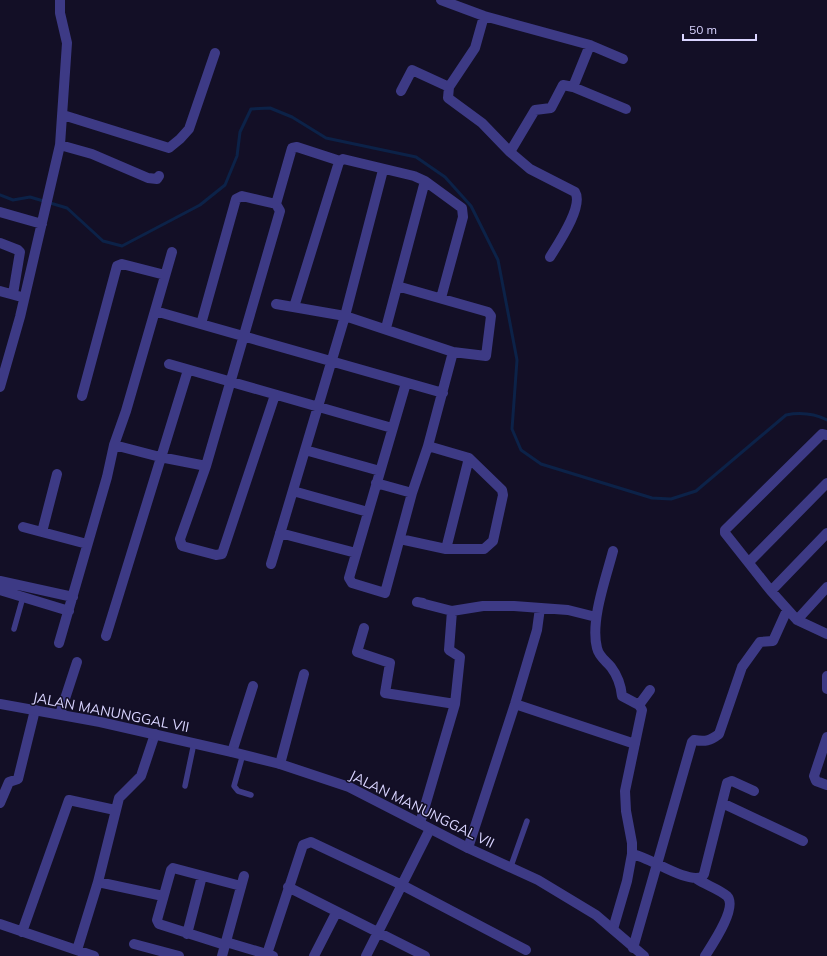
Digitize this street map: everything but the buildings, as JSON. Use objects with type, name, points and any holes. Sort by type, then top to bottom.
[{"type":"street","points":[[0,387],[24,299],[60,145],[67,43],[60,13],[60,0]]},
{"type":"street","points":[[441,0],[484,16],[590,45],[623,59]]},
{"type":"street","points":[[484,16],[475,48],[449,87],[448,98],[482,123],[510,152],[530,169],[575,192],[578,200],[574,214],[550,257]]},
{"type":"street","points":[[573,87],[590,45]]},
{"type":"street","points":[[63,116],[169,148],[174,145],[189,129],[215,53]]},
{"type":"street","points":[[401,91],[412,70],[449,87]]},
{"type":"street","points":[[510,152],[535,110],[551,108],[563,85],[573,87],[626,109]]},
{"type":"street","points":[[60,145],[92,154],[148,178],[153,179],[159,176]]},
{"type":"street","points":[[275,395],[223,552],[219,554],[184,546],[180,543],[206,466],[231,383],[280,211],[276,204],[292,148],[297,146],[340,161],[346,160],[383,170],[412,175],[425,181],[460,207],[464,214],[441,298]]},
{"type":"street","points":[[294,307],[340,161]]},
{"type":"street","points":[[271,564],[345,316],[383,170]]},
{"type":"street","points":[[386,328],[425,181]]},
{"type":"street","points":[[201,324],[236,199],[242,196],[276,204]]},
{"type":"street","points":[[0,212],[42,224]]},
{"type":"street","points":[[0,243],[20,252],[13,294]]},
{"type":"street","points":[[60,643],[107,477],[114,444],[126,411],[172,252]]},
{"type":"street","points":[[82,396],[118,266],[122,264],[165,275]]},
{"type":"street","points":[[276,304],[345,316],[386,328],[453,352],[486,357],[491,315],[486,311],[397,286]]},
{"type":"street","points":[[0,291],[13,294],[24,299]]},
{"type":"street","points":[[155,311],[443,393]]},
{"type":"street","points":[[406,383],[356,553],[350,581],[354,584],[385,594],[412,493],[428,446],[443,393],[453,352]]},
{"type":"street","points":[[170,364],[231,383],[392,428]]},
{"type":"street","points":[[106,636],[188,370]]},
{"type":"street","points":[[827,435],[822,434],[726,530],[725,535],[797,620],[827,634]]},
{"type":"street","points":[[114,444],[160,457],[206,466]]},
{"type":"street","points":[[400,539],[446,549],[484,549],[493,541],[503,493],[500,487],[469,458],[428,446]]},
{"type":"street","points":[[305,450],[380,471]]},
{"type":"street","points":[[446,549],[469,458]]},
{"type":"street","points":[[42,532],[57,474]]},
{"type":"street","points":[[376,483],[412,493]]},
{"type":"street","points":[[749,562],[827,483]]},
{"type":"street","points":[[293,491],[368,512]]},
{"type":"street","points":[[24,527],[87,544]]},
{"type":"street","points":[[280,533],[356,553]]},
{"type":"street","points":[[771,591],[827,533]]},
{"type":"street","points":[[613,551],[596,616],[596,648],[603,660],[611,666],[622,696],[640,705],[642,710],[625,794],[626,815],[632,843],[632,854],[627,881],[613,930]]},
{"type":"street","points":[[0,581],[73,597]]},
{"type":"street","points":[[797,620],[827,587]]},
{"type":"street","points":[[0,590],[69,611]]},
{"type":"street","points":[[423,604],[417,602],[452,611],[484,606],[514,606],[568,610],[596,616]]},
{"type":"street","points":[[468,848],[515,704],[537,630],[540,608]]},
{"type":"street","points":[[634,948],[692,742],[694,740],[707,742],[719,734],[742,667],[760,642],[773,641],[788,610]]},
{"type":"street","points":[[420,824],[455,704],[460,658],[449,650],[452,611]]},
{"type":"street","points":[[364,628],[357,652],[390,663],[385,693],[455,704]]},
{"type":"street","points":[[60,714],[77,662]]},
{"type":"street","points":[[280,764],[304,674]]},
{"type":"street","points":[[827,676],[827,689]]},
{"type":"street","points":[[232,752],[253,686]]},
{"type":"street","points":[[640,705],[650,690]]},
{"type":"street","name":"JALAN MANUNGGAL VII","points":[[0,704],[60,714],[243,754],[280,764],[360,792],[420,824],[544,884],[596,916],[644,956]]},
{"type":"street","points":[[515,704],[635,744]]},
{"type":"street","points":[[0,803],[9,782],[18,779],[35,710]]},
{"type":"street","points":[[77,950],[98,882],[115,810],[122,792],[130,787],[141,776],[155,734]]},
{"type":"street","points":[[826,742],[814,776],[816,781],[827,785]]},
{"type":"street","points":[[697,879],[704,874],[727,783],[730,781],[754,791]]},
{"type":"street","points":[[22,932],[69,800],[115,810]]},
{"type":"street","points":[[722,803],[803,842]]},
{"type":"street","points":[[366,956],[430,829]]},
{"type":"street","points":[[242,886],[172,869],[157,921],[187,934],[270,955],[288,887],[303,845],[311,842],[402,885],[526,950]]},
{"type":"street","points":[[632,854],[640,856],[657,865],[697,879],[727,897],[730,902],[728,915],[705,956]]},
{"type":"street","points":[[187,934],[202,876]]},
{"type":"street","points":[[222,956],[244,876]]},
{"type":"street","points":[[98,882],[163,896]]},
{"type":"street","points":[[288,887],[336,913],[423,955]]},
{"type":"street","points":[[314,956],[336,913]]},
{"type":"street","points":[[0,924],[94,956]]},
{"type":"street","points":[[134,944],[179,956]]},
{"type":"lane","points":[[14,629],[23,596]]},
{"type":"lane","points":[[185,786],[194,743]]},
{"type":"lane","points":[[243,754],[233,785],[238,791],[251,795]]},
{"type":"lane","points":[[511,867],[527,821]]},
{"type":"waterway","points":[[0,195],[13,200],[30,197],[67,208],[103,241],[122,246],[200,205],[225,185],[237,156],[240,132],[251,109],[270,108],[292,117],[326,138],[416,157],[445,177],[471,206],[498,260],[517,360],[512,429],[521,450],[541,464],[652,498],[671,499],[696,491],[786,415],[807,414],[827,420]]}]
